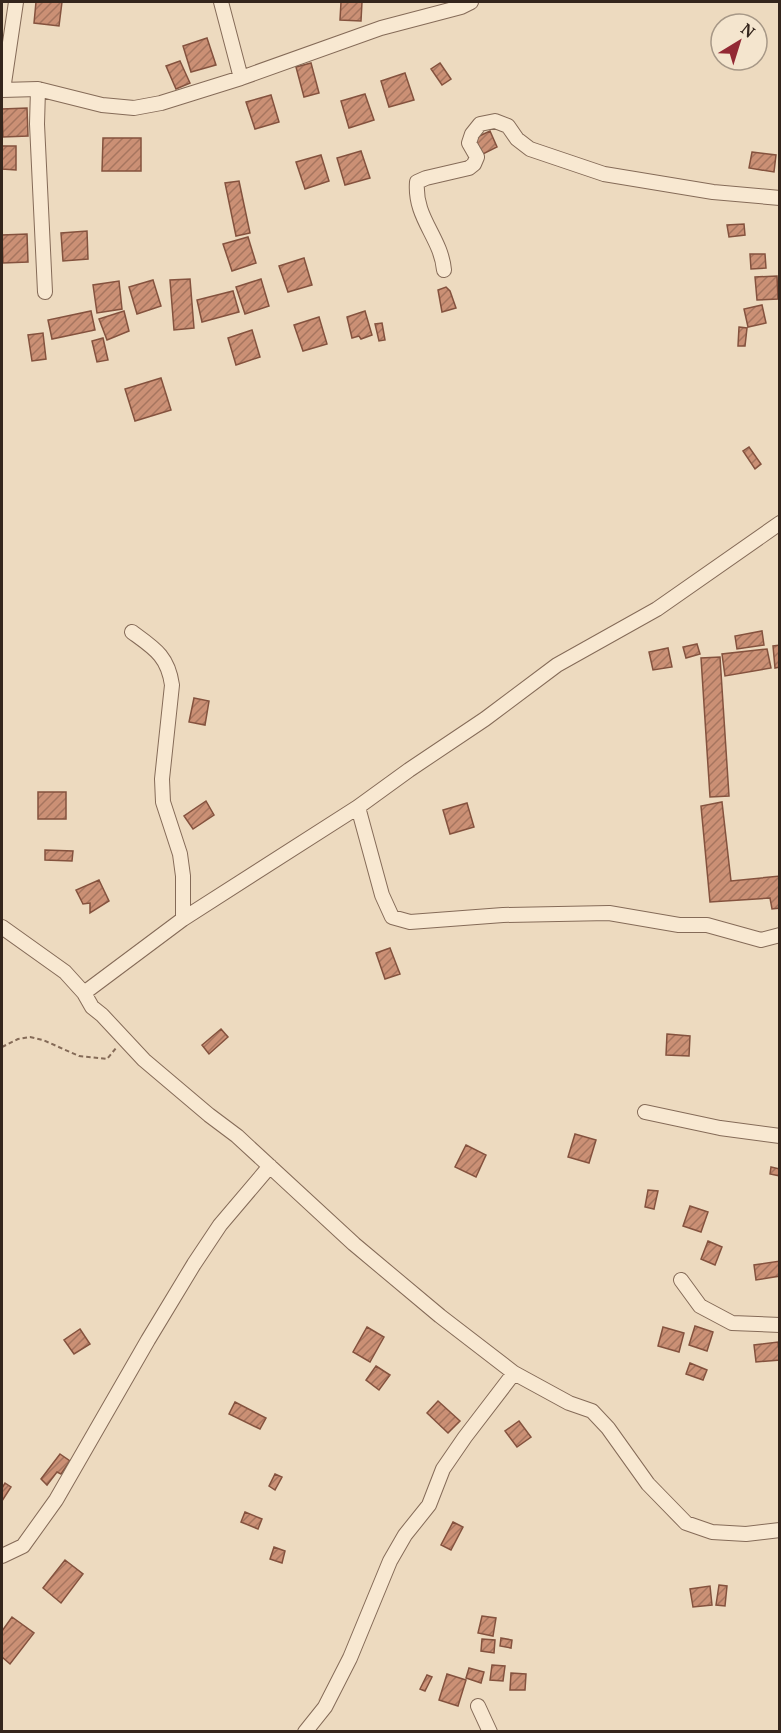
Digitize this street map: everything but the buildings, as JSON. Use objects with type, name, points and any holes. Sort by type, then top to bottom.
[{"type":"street","points":[[16,2],[2,90],[38,89],[102,105],[134,108],[161,103],[241,78],[381,28],[461,8],[471,2]]},
{"type":"street","points":[[221,2],[241,78]]},
{"type":"street","points":[[38,89],[37,124],[45,292]]},
{"type":"street","points":[[444,270],[443,256],[425,224],[416,194],[417,182],[469,168],[474,164],[477,157],[469,143],[472,134],[480,124],[495,121],[508,126],[517,139],[530,149],[604,174],[713,192],[780,198]]},
{"type":"street","points":[[84,993],[183,919],[358,807],[485,720],[557,665],[657,609],[780,523]]},
{"type":"street","points":[[132,632],[164,658],[170,670],[172,685],[162,779],[163,801],[180,854],[183,876],[183,919]]},
{"type":"street","points":[[358,807],[382,895],[392,917],[410,922],[503,915],[609,913],[679,925],[707,925],[761,940],[780,935]]},
{"type":"street","points":[[2,927],[65,972],[84,993],[92,1006],[144,1060],[181,1093],[237,1136],[398,1282],[514,1373],[569,1403],[592,1411],[608,1428],[648,1484],[686,1523],[712,1532],[746,1534],[780,1530]]},
{"type":"street","points":[[645,1112],[720,1128],[780,1136]]},
{"type":"street","points":[[2,1556],[23,1546],[56,1500],[194,1264],[220,1225],[270,1166]]},
{"type":"street","points":[[681,1280],[700,1306],[732,1323],[780,1325]]},
{"type":"street","points":[[305,1731],[325,1707],[350,1658],[390,1562],[405,1534],[429,1505],[443,1469],[514,1373]]},
{"type":"street","points":[[478,1706],[490,1731]]},
{"type":"path","points":[[2,1047],[18,1039],[30,1037],[79,1056],[107,1059],[124,1038]]}]
